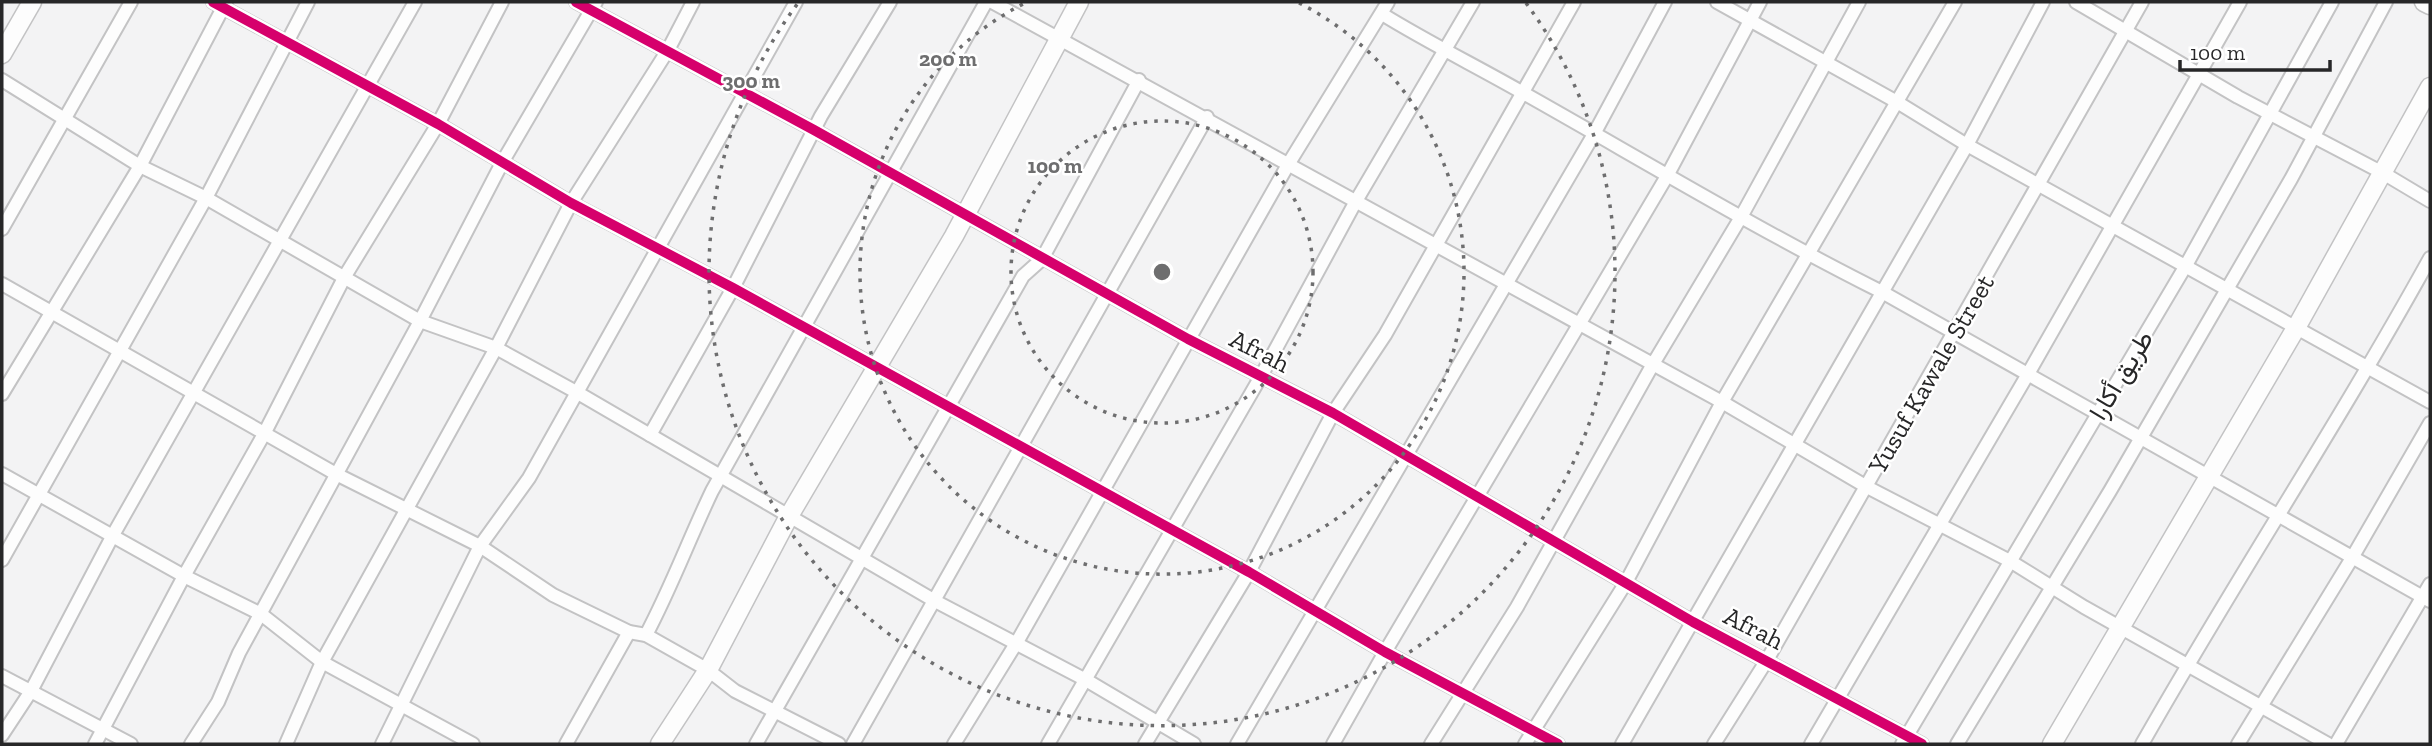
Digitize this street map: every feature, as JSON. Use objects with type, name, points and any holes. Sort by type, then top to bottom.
[{"type":"street","points":[[2,54],[32,2]]},
{"type":"street","points":[[2,229],[131,2]]},
{"type":"street","points":[[2,560],[40,498],[206,198],[308,2]]},
{"type":"street","points":[[2,735],[31,691],[113,536],[415,2]]},
{"type":"street","points":[[95,744],[184,576],[264,434],[345,276],[438,124],[502,2]]},
{"type":"street","name":"Afrah","points":[[576,2],[593,6],[667,50],[1188,339],[1333,413],[1625,584],[1839,698],[1905,740],[1922,744]]},
{"type":"street","points":[[285,744],[322,662],[496,348],[571,204],[667,50],[693,2]]},
{"type":"street","points":[[382,744],[480,546],[529,478],[796,2]]},
{"type":"street","points":[[650,435],[733,288],[814,130],[890,2]]},
{"type":"street","points":[[646,635],[668,594],[681,554],[722,477],[986,2]]},
{"type":"street","points":[[992,2],[1207,117],[1434,246],[1722,402],[1867,487],[2010,562],[2186,666],[2328,744]]},
{"type":"street","points":[[660,744],[708,670],[789,516],[965,215],[1079,2]]},
{"type":"street","points":[[954,744],[1017,642],[1289,163],[1388,2]]},
{"type":"street","points":[[1048,744],[1260,378],[1356,201],[1473,2]]},
{"type":"street","points":[[1145,744],[1249,572],[1333,413],[1385,335],[1574,2]]},
{"type":"street","points":[[1237,744],[1594,134],[1665,2]]},
{"type":"street","points":[[1717,2],[2111,226],[2430,402]]},
{"type":"street","points":[[1333,744],[1667,176],[1760,2]]},
{"type":"street","points":[[1431,744],[1464,695],[1653,364],[1741,217],[1859,2]]},
{"type":"street","points":[[1525,744],[1625,584],[1722,402],[1955,2]]},
{"type":"street","points":[[1622,744],[1967,145],[2043,2]]},
{"type":"street","points":[[2076,2],[2269,114],[2383,173],[2430,201]]},
{"type":"street","name":"Yusuf Kawale Street","points":[[1714,744],[1768,660],[2142,2]]},
{"type":"street","points":[[1811,744],[2028,374],[2240,2]]},
{"type":"street","name":"طريق أكارا","points":[[1905,740],[2185,267],[2332,2]]},
{"type":"street","points":[[1957,744],[2226,289],[2386,2]]},
{"type":"street","points":[[2424,2],[2430,5]]},
{"type":"street","points":[[2,394],[139,166],[221,4],[503,161],[571,204],[733,288],[1249,572],[1385,652],[1558,744]]},
{"type":"street","points":[[191,744],[218,702],[239,653],[420,321],[503,161],[593,6]]},
{"type":"street","points":[[1382,14],[1444,52],[1521,92],[1807,254],[1882,292],[2098,413],[2138,439],[2209,475],[2427,599]]},
{"type":"street","points":[[2,80],[139,166],[206,198],[420,321],[496,348],[935,601],[1086,680],[1194,744]]},
{"type":"street","points":[[756,744],[864,559],[1023,276],[1042,258],[1139,80]]},
{"type":"street","points":[[2052,744],[2119,625],[2296,328],[2430,88]]},
{"type":"street","points":[[853,744],[1207,117]]},
{"type":"street","points":[[2142,744],[2186,666],[2369,368],[2430,257]]},
{"type":"street","points":[[2,284],[336,474],[480,546],[553,594],[629,632],[646,635],[708,670],[735,691],[839,744]]},
{"type":"street","points":[[2238,744],[2430,424]]},
{"type":"street","points":[[2,474],[40,498],[184,576],[261,614],[322,662],[473,744]]},
{"type":"street","points":[[2336,744],[2427,599],[2430,584]]},
{"type":"street","points":[[566,744],[629,632]]},
{"type":"street","points":[[2,676],[131,744]]},
{"type":"cycle path","points":[[213,2],[438,124],[571,203],[733,288],[1249,572],[1385,652],[1558,744]]},
{"type":"cycle path","points":[[576,2],[814,130],[1188,339],[1333,413],[1693,622],[1922,744]]}]
